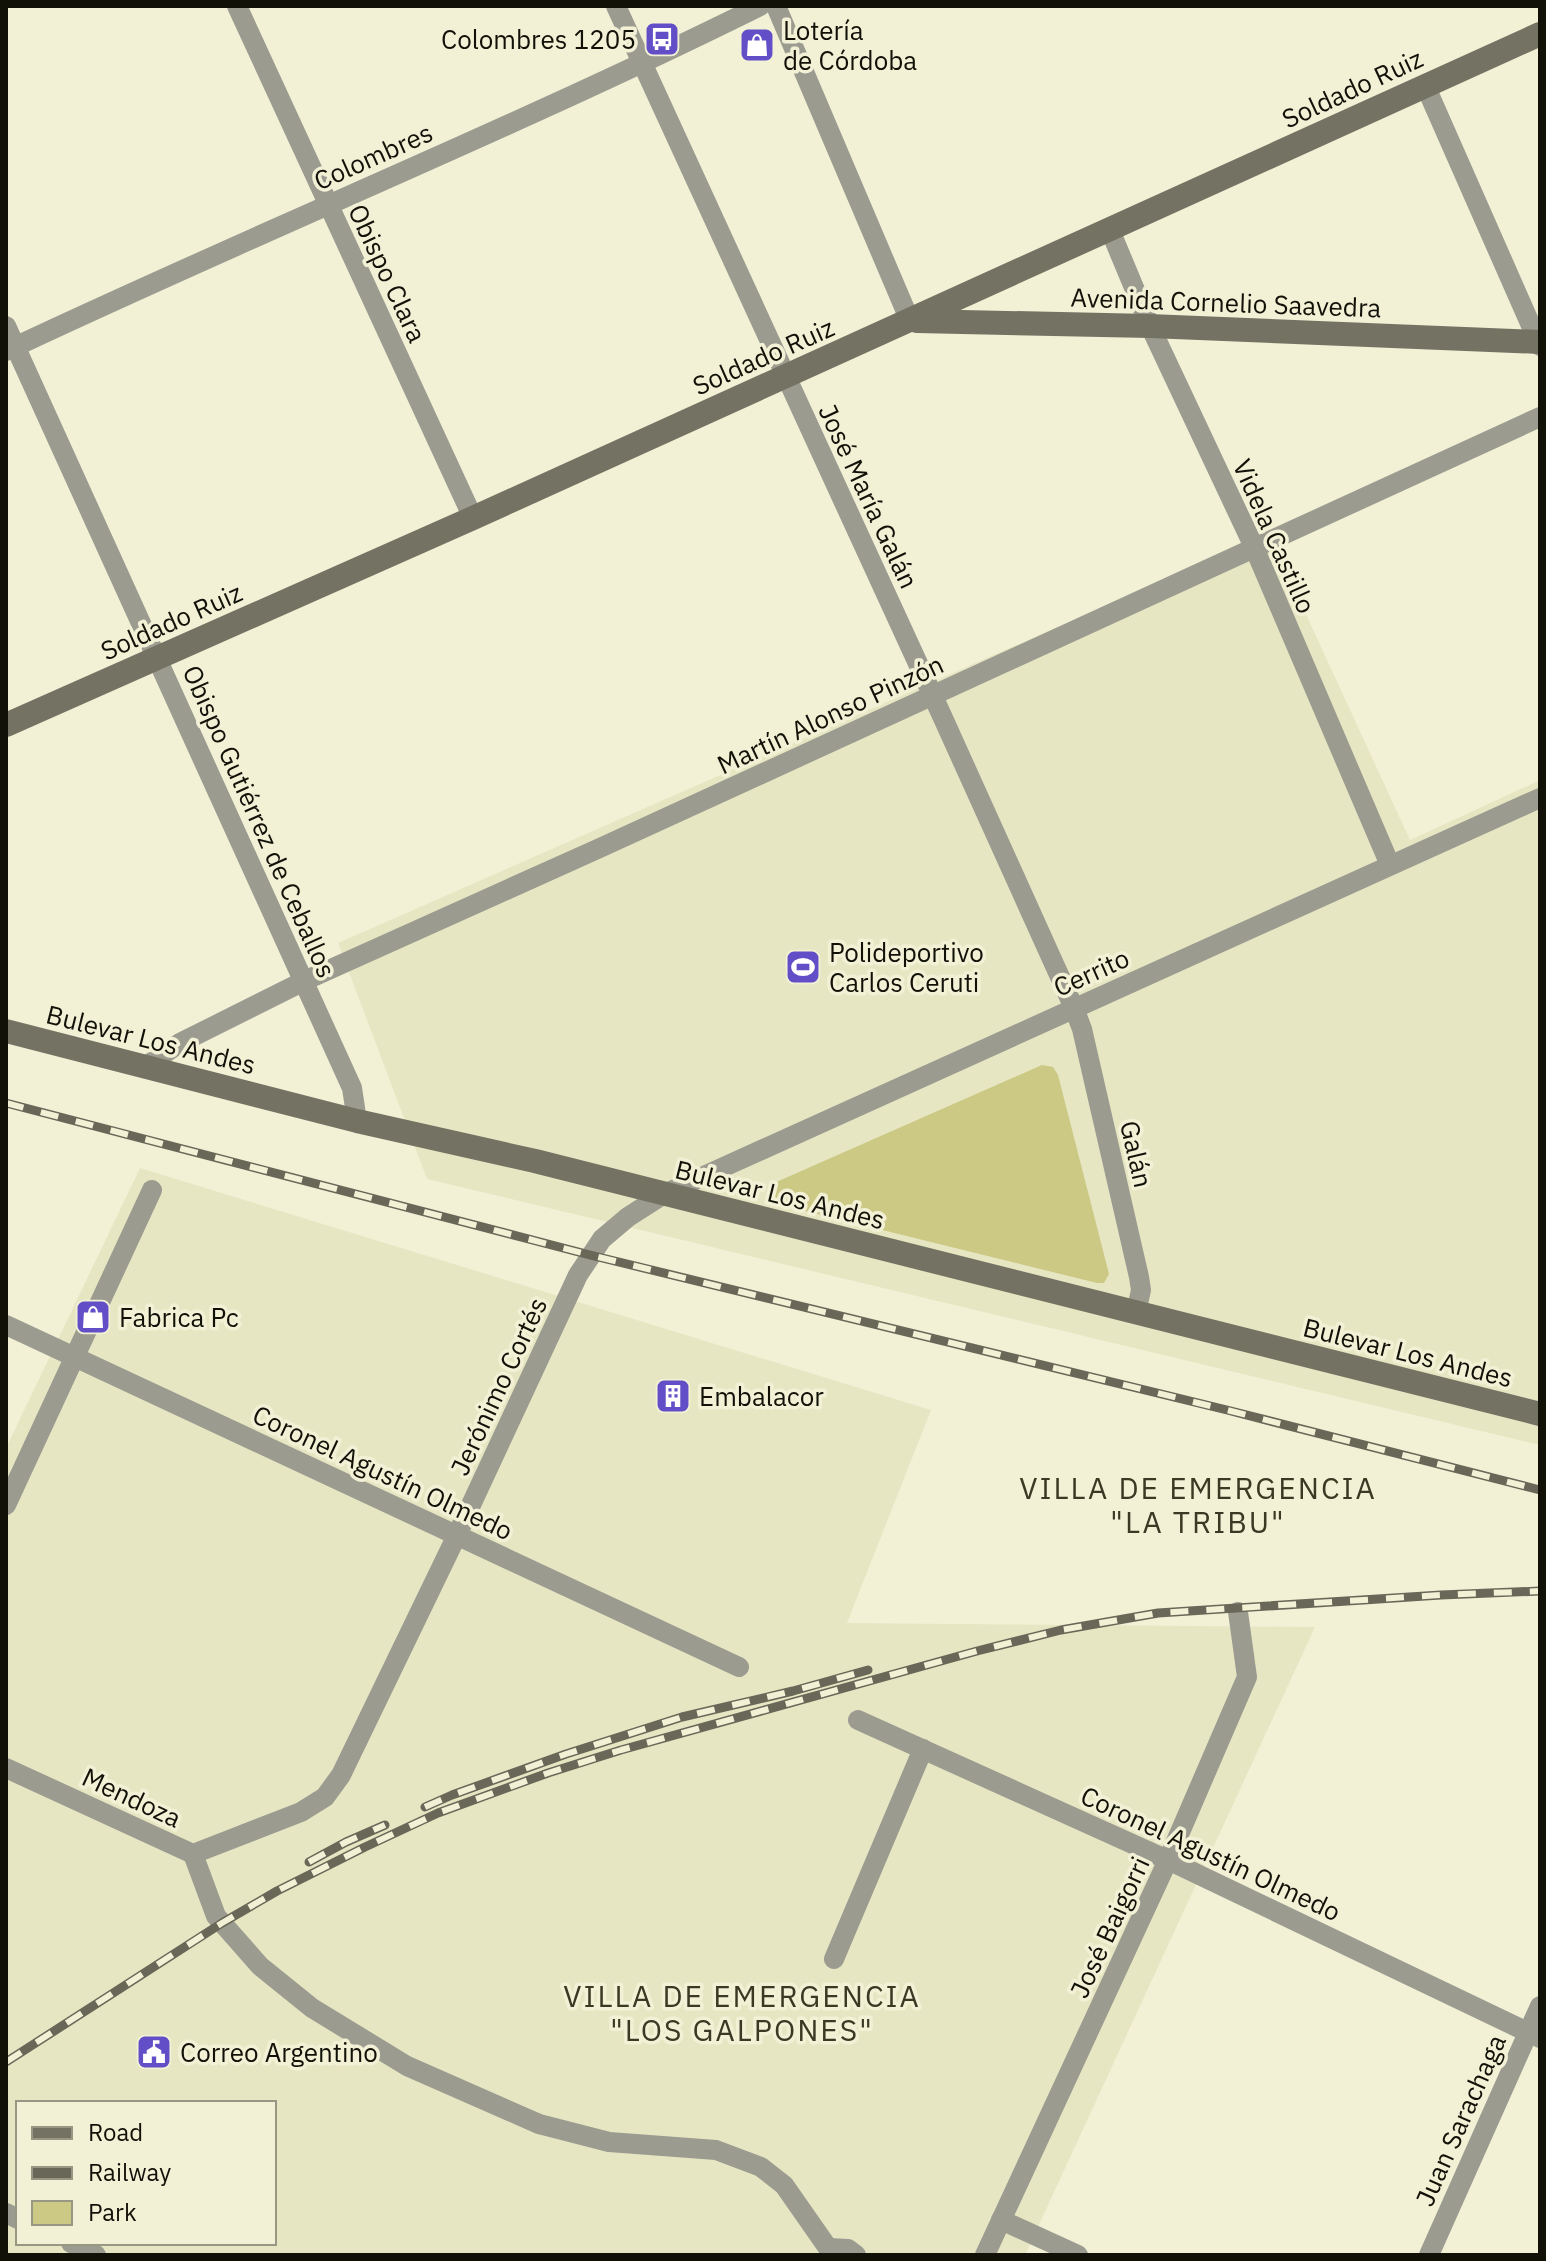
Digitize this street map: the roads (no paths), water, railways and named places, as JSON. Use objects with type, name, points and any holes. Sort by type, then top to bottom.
[{"type":"main road","name":"Soldado Ruiz","points":[[6,725],[473,518],[1540,34]]},
{"type":"main road","name":"Avenida Cornelio Saavedra","points":[[910,321],[1150,326],[1539,344]]},
{"type":"main road","name":"Bulevar Los Andes","points":[[6,1031],[1540,1414]]},
{"type":"street","name":"Obispo Clara","points":[[237,6],[473,518]]},
{"type":"street","name":"José María Galán","points":[[616,6],[1074,1008]]},
{"type":"street","name":"Colombres","points":[[11,349],[642,64],[760,6]]},
{"type":"street","points":[[776,6],[910,321]]},
{"type":"street","points":[[1425,85],[1539,344]]},
{"type":"street","name":"Videla Castillo","points":[[1110,230],[1150,326],[1254,547],[1390,865]]},
{"type":"street","name":"Obispo Gutiérrez de Ceballos","points":[[6,326],[11,349],[157,657],[352,1088],[357,1121]]},
{"type":"street","name":"Martín Alonso Pinzón","points":[[146,1066],[180,1043],[304,981],[1540,417]]},
{"type":"street","name":"Cerrito","points":[[664,1194],[1540,798]]},
{"type":"street","name":"Galán","points":[[1074,1008],[1082,1029],[1139,1277],[1141,1290],[1136,1313]]},
{"type":"street","points":[[6,1505],[152,1190]]},
{"type":"street","name":"Jerónimo Cortés","points":[[325,1797],[341,1775],[578,1275],[602,1239],[628,1217],[664,1194]]},
{"type":"street","name":"Coronel Agustín Olmedo","points":[[6,1325],[739,1667]]},
{"type":"street","name":"José Baigorri","points":[[985,2255],[1168,1860],[1247,1677],[1238,1612]]},
{"type":"street","name":"Coronel Agustín Olmedo","points":[[858,1720],[1168,1860],[1534,2035]]},
{"type":"street","points":[[834,1959],[923,1749]]},
{"type":"street","name":"Mendoza","points":[[6,1768],[193,1854],[301,1812],[325,1797]]},
{"type":"street","points":[[193,1854],[216,1916],[260,1966],[312,2008],[407,2066],[539,2124],[609,2142],[716,2150],[761,2167],[784,2185],[829,2252],[848,2249],[856,2255]]},
{"type":"street","name":"Juan Sarachaga","points":[[1429,2255],[1534,2035],[1540,2006]]},
{"type":"street","points":[[1001,2220],[1078,2255]]},
{"type":"street","points":[[75,2245],[96,2255]]},
{"type":"railway","points":[[6,1103],[590,1255],[1227,1410],[1540,1490]]},
{"type":"railway","points":[[6,2062],[277,1891],[438,1813],[621,1750],[977,1651],[1061,1630],[1158,1613],[1540,1591]]},
{"type":"railway","points":[[425,1807],[566,1754],[682,1717],[868,1670]]},
{"type":"railway","points":[[309,1862],[385,1825]]},
{"type":"place","name":"Colombres 1205","points":[[662,39]]},
{"type":"place","name":"Lotería de Córdoba","points":[[757,45]]},
{"type":"place","name":"Polideportivo Carlos Ceruti","points":[[803,967]]},
{"type":"place","name":"Fabrica Pc","points":[[93,1317]]},
{"type":"place","name":"Embalacor","points":[[673,1396]]},
{"type":"place","name":"Correo Argentino","points":[[154,2052]]},
{"type":"district","name":"VILLA DE EMERGENCIA \"LA TRIBU\"","points":[[1198,1504]]},
{"type":"district","name":"VILLA DE EMERGENCIA \"LOS GALPONES\"","points":[[742,2012]]}]
